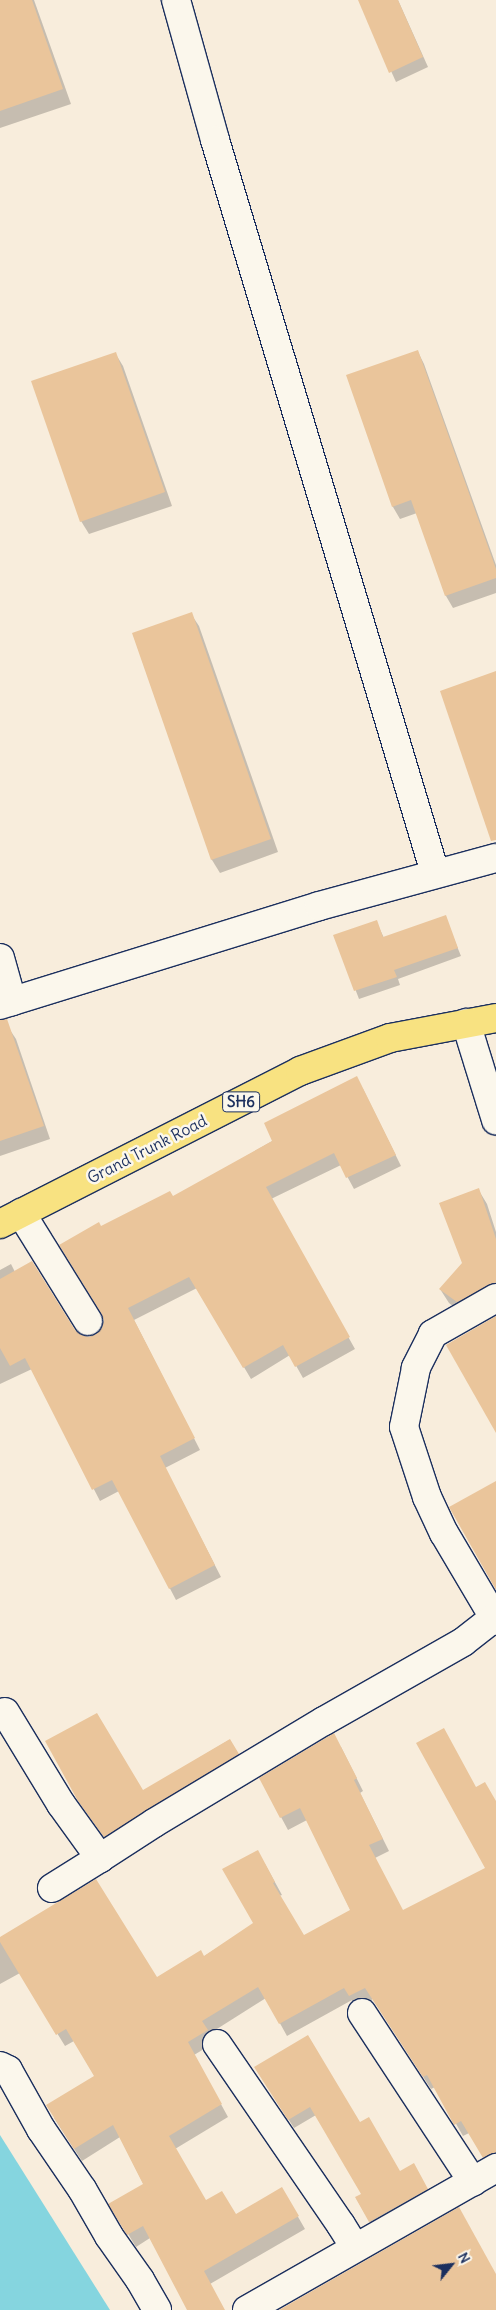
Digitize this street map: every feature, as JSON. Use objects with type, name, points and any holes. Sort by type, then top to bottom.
[{"type":"main road","name":"Grand Trunk Road","points":[[10,1219],[300,1071],[390,1038],[496,1018]]},
{"type":"street","points":[[176,0],[215,140],[435,872]]},
{"type":"street","points":[[0,958],[6,1003],[309,908],[435,872],[496,858]]},
{"type":"street","points":[[466,1023],[496,1120]]},
{"type":"street","points":[[10,1219],[88,1321]]},
{"type":"street","points":[[52,1888],[154,1823],[298,1736],[463,1642],[495,1620],[444,1533],[427,1497],[404,1427],[416,1368],[433,1334],[496,1298]]},
{"type":"street","points":[[5,1712],[60,1804],[100,1858]]},
{"type":"street","points":[[247,2310],[485,2175],[362,2013]]},
{"type":"street","points":[[217,2044],[342,2225],[355,2248]]},
{"type":"street","points":[[0,2066],[8,2070],[41,2129],[82,2189],[109,2236],[140,2280],[157,2310]]},
{"type":"water","points":[[0,2135],[110,2310],[0,2310]]},
{"type":"building","points":[[0,0],[32,0],[63,89],[0,111]]},
{"type":"building","points":[[358,0],[398,0],[423,57],[389,73]]},
{"type":"building","points":[[418,350],[496,569],[496,578],[445,596],[411,500],[392,507],[346,375]]},
{"type":"building","points":[[116,352],[165,492],[80,522],[31,381]]},
{"type":"building","points":[[192,612],[271,839],[211,860],[132,633]]},
{"type":"building","points":[[496,671],[496,840],[491,841],[440,691]]},
{"type":"building","points":[[446,915],[458,948],[394,970],[397,977],[354,991],[333,935],[377,920],[383,937]]},
{"type":"building","points":[[7,1019],[44,1126],[0,1141],[0,1020]]},
{"type":"building","points":[[357,1076],[396,1155],[346,1178],[334,1153],[266,1187],[350,1337],[295,1367],[283,1345],[243,1368],[189,1277],[128,1308],[195,1438],[160,1456],[215,1565],[169,1589],[112,1480],[92,1490],[25,1358],[10,1366],[0,1348],[0,1279],[32,1261],[75,1330],[81,1335],[89,1337],[96,1334],[102,1328],[104,1320],[59,1245],[99,1222],[101,1226],[170,1191],[173,1196],[272,1141],[264,1123]]},
{"type":"building","points":[[479,1188],[496,1239],[496,1282],[457,1302],[439,1289],[462,1263],[439,1203]]},
{"type":"building","points":[[496,1316],[496,1433],[446,1345]]},
{"type":"building","points":[[496,1481],[496,1590],[449,1507]]},
{"type":"building","points":[[97,1713],[143,1790],[230,1739],[239,1754],[104,1837],[78,1801],[45,1741]]},
{"type":"building","points":[[444,1728],[476,1787],[485,1782],[496,1801],[496,2152],[483,2158],[461,2121],[454,2125],[427,2075],[423,2077],[365,1988],[349,1996],[344,1988],[279,2024],[258,1987],[202,2021],[208,2030],[188,2042],[222,2104],[169,2136],[206,2200],[222,2191],[236,2214],[282,2187],[299,2216],[204,2271],[225,2310],[187,2310],[143,2226],[127,2235],[108,2204],[143,2184],[113,2125],[74,2149],[46,2105],[94,2076],[66,2029],[56,2035],[0,1942],[0,1937],[96,1879],[157,1977],[201,1950],[204,1956],[253,1923],[222,1869],[258,1850],[275,1882],[273,1883],[304,1935],[350,1910],[300,1808],[280,1818],[259,1778],[334,1733],[357,1778],[354,1780],[383,1839],[369,1845],[403,1910],[485,1868],[416,1743]]},
{"type":"building","points":[[308,2035],[360,2122],[369,2117],[400,2171],[414,2163],[428,2189],[369,2222],[355,2197],[361,2194],[310,2107],[288,2120],[254,2067]]},
{"type":"building","points":[[459,2207],[496,2274],[496,2310],[279,2310]]}]
